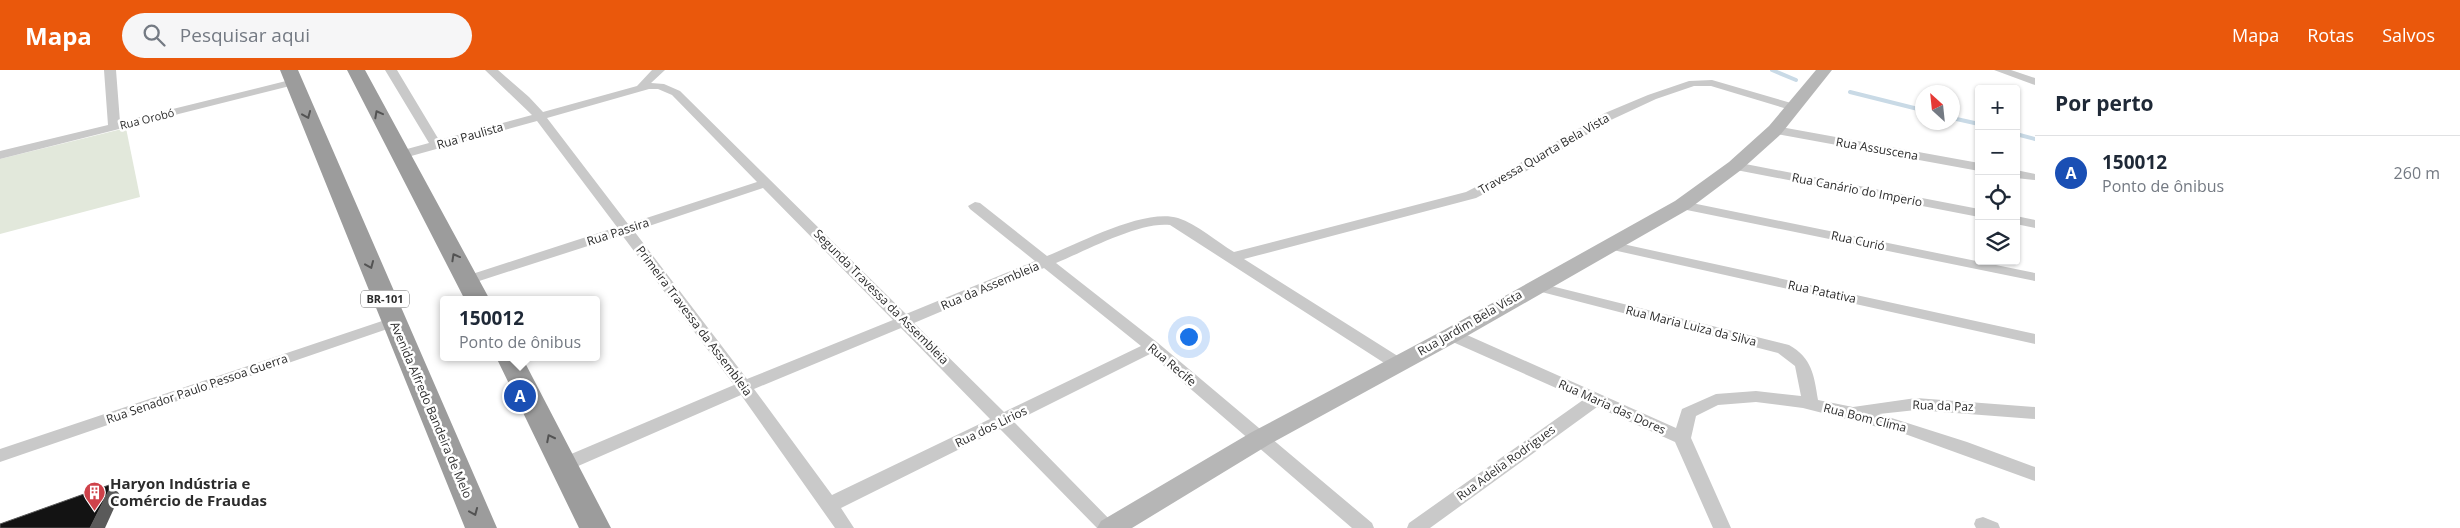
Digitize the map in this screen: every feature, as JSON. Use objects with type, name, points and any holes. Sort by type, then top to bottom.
[{"type":"highway","points":[[356,70],[476,296]]},
{"type":"highway","name":"Avenida Alfredo Bandeira de Melo","points":[[291,76],[480,528]]},
{"type":"highway","points":[[510,361],[595,528]]},
{"type":"main road","name":"Rua Jardim Bela Vista","points":[[1110,528],[1261,438],[1452,335],[1535,286],[1682,205],[1735,166],[1775,130],[1824,70]]},
{"type":"street","points":[[110,70],[114,127]]},
{"type":"street","points":[[391,70],[436,145]]},
{"type":"street","name":"Primeira Travessa da Assembleia","points":[[491,70],[525,98],[540,116],[744,387],[846,528]]},
{"type":"street","points":[[642,87],[650,76],[660,70]]},
{"type":"street","points":[[2000,70],[2035,82]]},
{"type":"street","name":"Rua Orobó","points":[[0,155],[114,127],[291,76]]},
{"type":"street","name":"Travessa Quarta Bela Vista","points":[[1233,258],[1471,195],[1508,176],[1609,116],[1652,97],[1693,84],[1712,83],[1794,107]]},
{"type":"street","name":"Segunda Travessa da Assembleia","points":[[642,87],[660,86],[676,92],[1110,528]]},
{"type":"street","name":"Rua Paulista","points":[[400,155],[642,87]]},
{"type":"street","name":"Rua Assuscena","points":[[1775,130],[1975,166]]},
{"type":"street","name":"Rua Canário do Imperio","points":[[1735,166],[1975,212]]},
{"type":"street","points":[[2020,174],[2032,176]]},
{"type":"street","name":"Rua Passira","points":[[468,280],[767,183]]},
{"type":"street","name":"Rua Curió","points":[[1682,205],[2035,277]]},
{"type":"street","name":"Rua Recife","points":[[975,206],[1152,347],[1365,528]]},
{"type":"street","name":"Rua da Assembleia","points":[[563,465],[744,387],[1136,225],[1161,220],[1178,223],[1398,364]]},
{"type":"street","points":[[2020,221],[2035,224]]},
{"type":"street","name":"Rua Patativa","points":[[1609,245],[2035,339]]},
{"type":"street","name":"Rua Maria Luiza da Silva","points":[[1535,286],[1783,349],[1803,362],[1810,405]]},
{"type":"street","name":"Rua Senador Paulo Pessoa Guerra","points":[[0,456],[394,322]]},
{"type":"street","name":"Rua Maria das Dores","points":[[1452,335],[1682,438],[1721,528]]},
{"type":"street","name":"Rua dos Lirios","points":[[829,506],[1152,347]]},
{"type":"street","name":"Rua Bom Clima","points":[[1682,438],[1688,413],[1705,401],[1720,397],[1762,398],[1852,412],[1915,430],[2035,474]]},
{"type":"street","name":"Rua Adelia Rodrigues","points":[[1416,528],[1596,399]]},
{"type":"street","name":"Rua da Paz","points":[[1852,412],[1916,404],[2035,413]]},
{"type":"shaded area","points":[[126,128],[140,197],[0,234],[0,159]]},
{"type":"building","points":[[112,484],[90,528],[0,528],[0,524]]},
{"type":"waterway","points":[[1772,70],[1796,80]]},
{"type":"waterway","points":[[1850,92],[1915,108]]},
{"type":"waterway","points":[[1960,120],[1975,123]]},
{"type":"waterway","points":[[2020,135],[2035,139]]},
{"type":"place","name":"150012","points":[[520,396]]},
{"type":"place","name":"Haryon Indústria e Comércio de Fraudas","points":[[94,512]]}]
